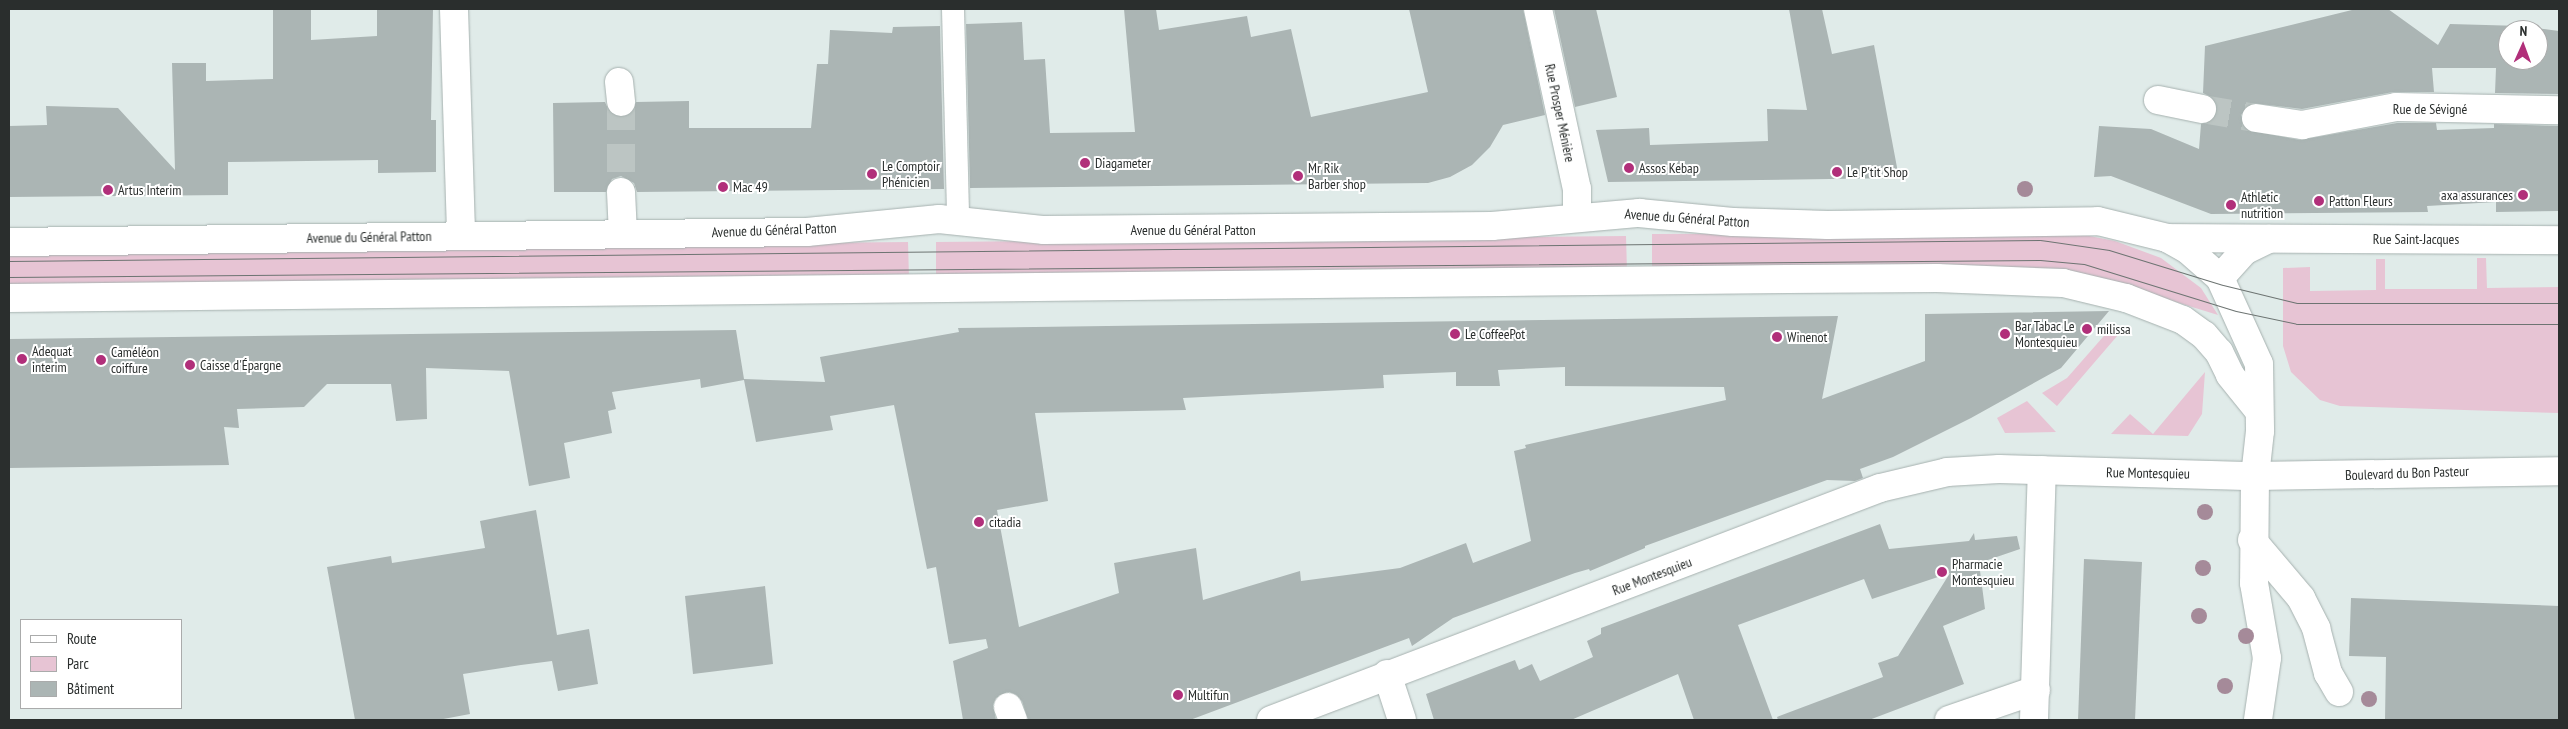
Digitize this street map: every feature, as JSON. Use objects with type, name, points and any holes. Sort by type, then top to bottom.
[{"type":"street","points":[[454,9],[461,236]]},
{"type":"street","name":"Rue Prosper Ménière","points":[[1538,9],[1577,189],[1576,218]]},
{"type":"street","points":[[2158,100],[2202,109]]},
{"type":"street","name":"Rue de Sévigné","points":[[2256,118],[2302,125],[2396,107],[2559,110]]},
{"type":"street","points":[[622,192],[623,234]]},
{"type":"street","name":"Avenue du Général Patton","points":[[9,242],[807,232],[923,220],[958,220],[1044,230],[1223,230],[1492,226],[1639,213],[1733,222],[1828,225],[2098,221],[2166,238],[2187,249],[2220,278],[2259,364],[2259,411],[2252,540],[2254,583],[2267,658],[2258,720]]},
{"type":"street","name":"Rue Saint-Jacques","points":[[2166,238],[2559,240]]},
{"type":"street","name":"Rue Saint-Jacques","points":[[2220,278],[2244,251],[2273,238]]},
{"type":"street","points":[[9,298],[1787,279],[1937,278],[2063,283],[2126,298],[2183,320],[2204,335],[2219,352],[2230,375],[2259,411]]},
{"type":"street","points":[[2034,720],[2042,470]]},
{"type":"street","name":"Rue Montesquieu","points":[[1271,720],[1880,488],[1947,472],[2042,470],[2255,476]]},
{"type":"street","name":"Boulevard du Bon Pasteur","points":[[2255,476],[2559,471]]},
{"type":"street","points":[[2252,540],[2301,598],[2316,628],[2328,673],[2339,692]]},
{"type":"street","points":[[1388,674],[1402,720]]},
{"type":"street","points":[[1949,720],[2036,690]]},
{"type":"lane","points":[[953,9],[958,220]]},
{"type":"green space","points":[[2069,232],[2115,241],[2161,258],[2201,288],[2218,315],[2121,285],[1652,271],[1652,234]]},
{"type":"green space","points":[[1626,236],[1627,271],[936,279],[936,242]]},
{"type":"green space","points":[[908,242],[909,278],[9,287],[9,252]]},
{"type":"green space","points":[[2477,258],[2486,258],[2487,288],[2559,287],[2559,413],[2340,406],[2320,400],[2291,372],[2283,346],[2283,268],[2310,267],[2310,291],[2376,290],[2376,259],[2385,259],[2385,289],[2477,289]]},
{"type":"green space","points":[[2110,329],[2118,335],[2057,406],[2042,393],[2067,378]]},
{"type":"green space","points":[[2205,372],[2202,414],[2188,436],[2111,434],[2130,414],[2153,434]]},
{"type":"green space","points":[[2027,401],[2056,432],[2005,433],[1997,418]]},
{"type":"building","points":[[273,9],[311,9],[311,40],[377,36],[377,9],[433,9],[431,120],[436,120],[436,172],[378,173],[378,160],[228,162],[228,195],[9,197],[9,126],[47,125],[46,106],[118,108],[175,170],[172,63],[206,63],[206,81],[273,79]]},
{"type":"building","points":[[1124,9],[1156,9],[1159,30],[1247,16],[1251,37],[1291,29],[1311,117],[1428,92],[1409,9],[1523,9],[1545,115],[1503,125],[1490,147],[1472,165],[1450,177],[1428,183],[970,188],[966,24],[1022,22],[1024,60],[1045,59],[1050,133],[1135,132]]},
{"type":"building","points":[[1554,9],[1596,9],[1617,97],[1575,107]]},
{"type":"building","points":[[1789,9],[1822,9],[1832,54],[1874,45],[1899,178],[1608,182],[1596,130],[1649,128],[1650,145],[1768,141],[1767,109],[1807,110]]},
{"type":"building","points":[[2356,9],[2388,9],[2438,45],[2450,24],[2498,25],[2498,70],[2548,70],[2548,30],[2559,31],[2559,94],[2495,93],[2496,68],[2432,68],[2434,92],[2393,92],[2302,109],[2251,103],[2241,115],[2246,130],[2300,140],[2397,123],[2436,123],[2437,130],[2494,128],[2494,124],[2559,126],[2559,211],[2496,212],[2496,202],[2427,206],[2428,212],[2211,214],[2111,176],[2094,177],[2099,126],[2151,129],[2199,149],[2201,124],[2213,120],[2217,112],[2213,98],[2203,93],[2205,46]]},
{"type":"building","points":[[940,26],[944,189],[637,192],[634,183],[621,176],[612,179],[606,192],[554,192],[553,103],[605,102],[609,111],[622,118],[630,114],[636,102],[689,101],[689,128],[811,128],[817,64],[828,64],[830,30],[892,33],[893,27]]},
{"type":"building","points":[[2109,311],[2061,368],[1971,418],[1893,457],[1860,469],[1863,478],[1855,481],[1827,480],[1645,546],[1645,548],[1590,571],[1589,569],[1575,573],[1453,618],[1412,646],[1409,638],[1190,720],[1028,720],[1022,701],[1010,692],[996,698],[993,705],[996,720],[963,720],[953,661],[988,648],[986,639],[949,644],[936,567],[927,569],[894,405],[830,416],[833,430],[756,442],[744,380],[701,388],[700,379],[612,392],[616,409],[608,411],[612,433],[564,443],[570,478],[529,486],[509,371],[426,368],[427,419],[396,421],[391,384],[327,384],[304,407],[237,409],[239,428],[224,427],[229,465],[9,468],[9,339],[736,330],[744,379],[825,382],[820,357],[959,332],[958,328],[1838,316],[1822,399],[1925,361],[1925,314]],"holes":[[[1565,367],[1565,386],[1724,387],[1726,400],[1525,445],[1526,448],[1514,451],[1531,541],[1473,563],[1466,543],[1400,568],[1301,581],[1300,571],[1203,600],[1196,548],[1114,563],[1119,593],[1019,627],[997,510],[1048,501],[1035,413],[1186,410],[1183,398],[1384,388],[1383,375],[1456,372],[1456,386],[1500,386],[1498,370]]]},
{"type":"building","points":[[536,510],[557,635],[589,629],[598,684],[558,691],[552,661],[521,665],[463,674],[470,714],[438,720],[355,720],[327,567],[391,556],[392,563],[485,548],[480,521]]},
{"type":"building","points":[[1880,524],[1889,549],[1969,541],[1974,533],[1975,540],[2017,536],[2020,549],[1979,563],[1985,609],[1943,626],[1964,684],[1869,720],[1778,720],[1777,717],[1883,677],[1878,663],[1898,656],[1950,573],[1872,599],[1864,579],[1738,625],[1773,720],[1694,720],[1678,674],[1571,720],[1434,720],[1426,694],[1515,660],[1519,670],[1532,664],[1540,681],[1593,657],[1587,641],[1601,634],[1601,628]]},
{"type":"building","points":[[2084,559],[2142,562],[2135,720],[2078,720]]},
{"type":"building","points":[[765,586],[773,664],[693,674],[685,596]]},
{"type":"building","points":[[2351,598],[2559,606],[2559,720],[2385,720],[2386,657],[2349,656]]},
{"type":"tunnel","points":[[621,102],[621,192]]},
{"type":"tunnel","points":[[2202,109],[2256,118]]},
{"type":"tram line","points":[[9,261],[2040,240],[2109,250],[2223,285],[2297,303],[2559,303]]},
{"type":"tram line","points":[[9,277],[2040,260],[2084,264],[2236,311],[2297,324],[2559,324]]},
{"type":"place","name":"Diagameter","points":[[1085,163]]},
{"type":"place","name":"Assos Kebap","points":[[1629,168]]},
{"type":"place","name":"Le P'tit Shop","points":[[1837,172]]},
{"type":"place","name":"Le Comptoir Phénicien","points":[[872,174]]},
{"type":"place","name":"Mr Rik Barber shop","points":[[1298,176]]},
{"type":"place","name":"Mac 49","points":[[723,187]]},
{"type":"place","name":"Artus Interim","points":[[108,190]]},
{"type":"place","name":"axa assurances","points":[[2523,195]]},
{"type":"place","name":"Patton Fleurs","points":[[2319,201]]},
{"type":"place","name":"Athletic nutrition","points":[[2231,205]]},
{"type":"place","name":"milissa","points":[[2087,329]]},
{"type":"place","name":"Le CoffeePot","points":[[1455,334]]},
{"type":"place","name":"Bar Tabac Le Montesquieu","points":[[2005,334]]},
{"type":"place","name":"Winenot","points":[[1777,337]]},
{"type":"place","name":"Adequat interim","points":[[22,359]]},
{"type":"place","name":"Caméléon coiffure","points":[[101,360]]},
{"type":"place","name":"Caisse d'Épargne","points":[[190,365]]},
{"type":"place","name":"citadia","points":[[979,522]]},
{"type":"place","name":"Pharmacie Montesquieu","points":[[1942,572]]},
{"type":"place","name":"Multifun","points":[[1178,695]]}]
